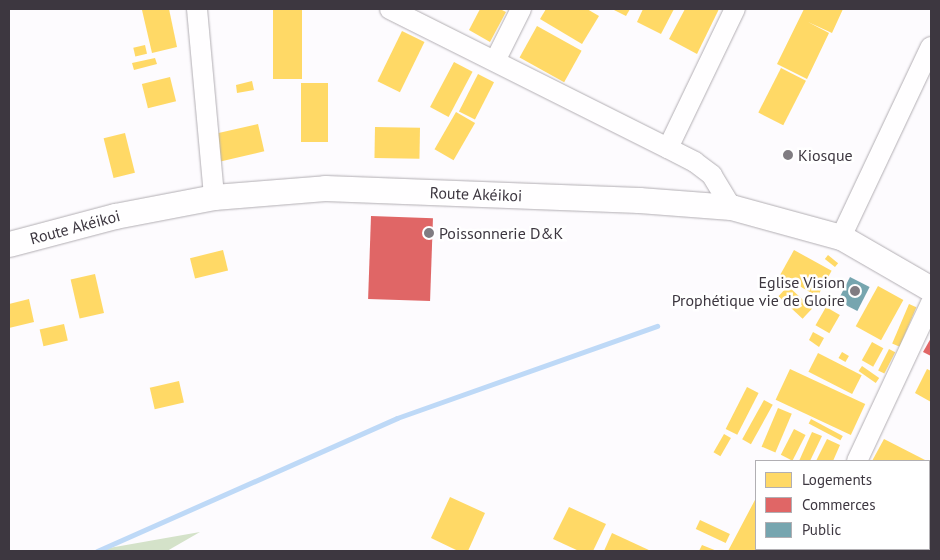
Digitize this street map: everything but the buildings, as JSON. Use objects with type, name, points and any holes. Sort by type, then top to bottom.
[{"type":"street","points":[[197,9],[214,197]]},
{"type":"street","points":[[390,9],[695,162],[712,175],[731,207]]},
{"type":"street","points":[[495,61],[521,9]]},
{"type":"street","points":[[668,148],[735,9]]},
{"type":"street","points":[[840,237],[929,59]]},
{"type":"street","name":"Route Akéikoi","points":[[9,244],[115,216],[214,197],[325,188],[639,200],[731,207],[840,237],[931,289]]},
{"type":"street","points":[[857,460],[931,303]]},
{"type":"green space","points":[[200,532],[167,551],[92,551]]},
{"type":"waterway","points":[[97,551],[397,418],[657,326]]},
{"type":"place","name":"Kiosque","points":[[788,155]]},
{"type":"place","name":"Poissonnerie D&K","points":[[429,233]]},
{"type":"place","name":"Eglise Vision Prophétique vie de Gloire","points":[[855,291]]}]
